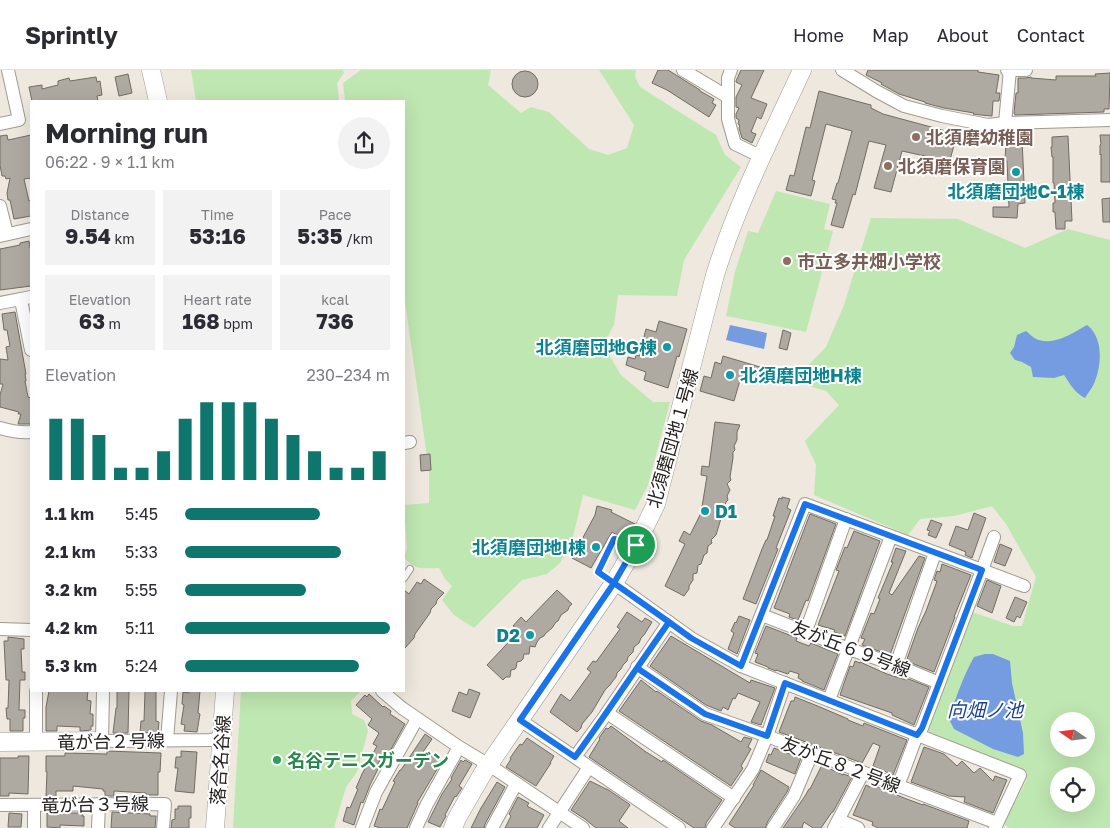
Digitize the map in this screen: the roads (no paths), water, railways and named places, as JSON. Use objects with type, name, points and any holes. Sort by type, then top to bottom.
[{"type":"street","points":[[0,124],[25,119],[8,70]]},
{"type":"street","points":[[151,70],[158,100]]},
{"type":"street","points":[[684,70],[728,97]]},
{"type":"street","points":[[731,70],[728,78],[728,119],[736,144],[762,157]]},
{"type":"street","name":"北須磨団地１号線","points":[[453,828],[470,794],[489,765],[614,583],[636,545],[656,504],[715,275],[723,251],[737,213],[802,70]]},
{"type":"street","points":[[842,70],[904,106],[988,125],[1110,120]]},
{"type":"street","points":[[1005,123],[1009,70],[1026,70]]},
{"type":"street","points":[[0,206],[3,235],[30,229]]},
{"type":"street","points":[[0,303],[26,299],[30,340]]},
{"type":"street","points":[[0,428],[9,431],[30,432]]},
{"type":"street","points":[[741,666],[805,504],[1024,586]]},
{"type":"street","points":[[806,631],[846,519]]},
{"type":"street","points":[[830,700],[891,536]]},
{"type":"street","points":[[898,786],[994,538]]},
{"type":"street","points":[[896,664],[935,553]]},
{"type":"street","points":[[614,583],[691,638],[741,666],[1020,775],[996,826]]},
{"type":"street","name":"友が丘６９号線","points":[[762,615],[850,649],[896,664],[939,683]]},
{"type":"street","points":[[575,757],[669,622]]},
{"type":"street","points":[[0,629],[30,630]]},
{"type":"street","name":"友が丘８２号線","points":[[637,668],[705,714],[898,786],[996,826]]},
{"type":"street","points":[[713,828],[753,768],[767,736],[785,683]]},
{"type":"street","points":[[36,692],[36,742]]},
{"type":"street","points":[[102,741],[103,692]]},
{"type":"street","points":[[167,740],[171,692]]},
{"type":"street","name":"落合名谷線","points":[[215,828],[225,692]]},
{"type":"street","points":[[383,692],[417,719],[583,828]]},
{"type":"street","points":[[607,713],[734,798]]},
{"type":"street","points":[[362,828],[376,792],[417,719]]},
{"type":"street","points":[[520,720],[679,828]]},
{"type":"street","name":"竜が台２号線","points":[[0,742],[210,740],[222,738]]},
{"type":"street","points":[[416,828],[427,804],[459,747]]},
{"type":"street","points":[[773,828],[794,796],[812,753]]},
{"type":"street","points":[[548,828],[589,767]]},
{"type":"street","points":[[858,828],[837,824],[863,773]]},
{"type":"street","points":[[492,828],[516,784]]},
{"type":"street","points":[[98,828],[99,804]]},
{"type":"street","name":"竜が台３号線","points":[[0,805],[165,804],[163,828]]},
{"type":"street","points":[[34,805],[34,828]]},
{"type":"lane","points":[[405,576],[410,568]]},
{"type":"water","points":[[730,325],[767,333],[764,349],[726,340]]},
{"type":"water","points":[[1087,325],[1096,336],[1100,359],[1095,381],[1085,398],[1076,391],[1064,375],[1054,378],[1033,377],[1031,367],[1015,360],[1010,353],[1014,347],[1017,335],[1026,331],[1034,338],[1052,341],[1058,340]]},
{"type":"water","name":"向畑ノ池","points":[[993,654],[1010,661],[1012,683],[1023,733],[1024,754],[1018,757],[993,749],[954,729],[949,719],[966,672],[974,657]]},
{"type":"place","name":"北須磨幼稚園","points":[[916,137]]},
{"type":"place","name":"北須磨保育園","points":[[888,166]]},
{"type":"place","name":"北須磨団地C-1棟","points":[[1016,172]]},
{"type":"place","name":"市立多井畑小学校","points":[[787,261]]},
{"type":"place","name":"北須磨団地G棟","points":[[667,347]]},
{"type":"place","name":"北須磨団地H棟","points":[[730,375]]},
{"type":"place","name":"D1","points":[[705,511]]},
{"type":"place","name":"北須磨団地I棟","points":[[596,547]]},
{"type":"place","name":"D2","points":[[530,635]]},
{"type":"place","name":"名谷テニスガーデン","points":[[277,760]]}]
